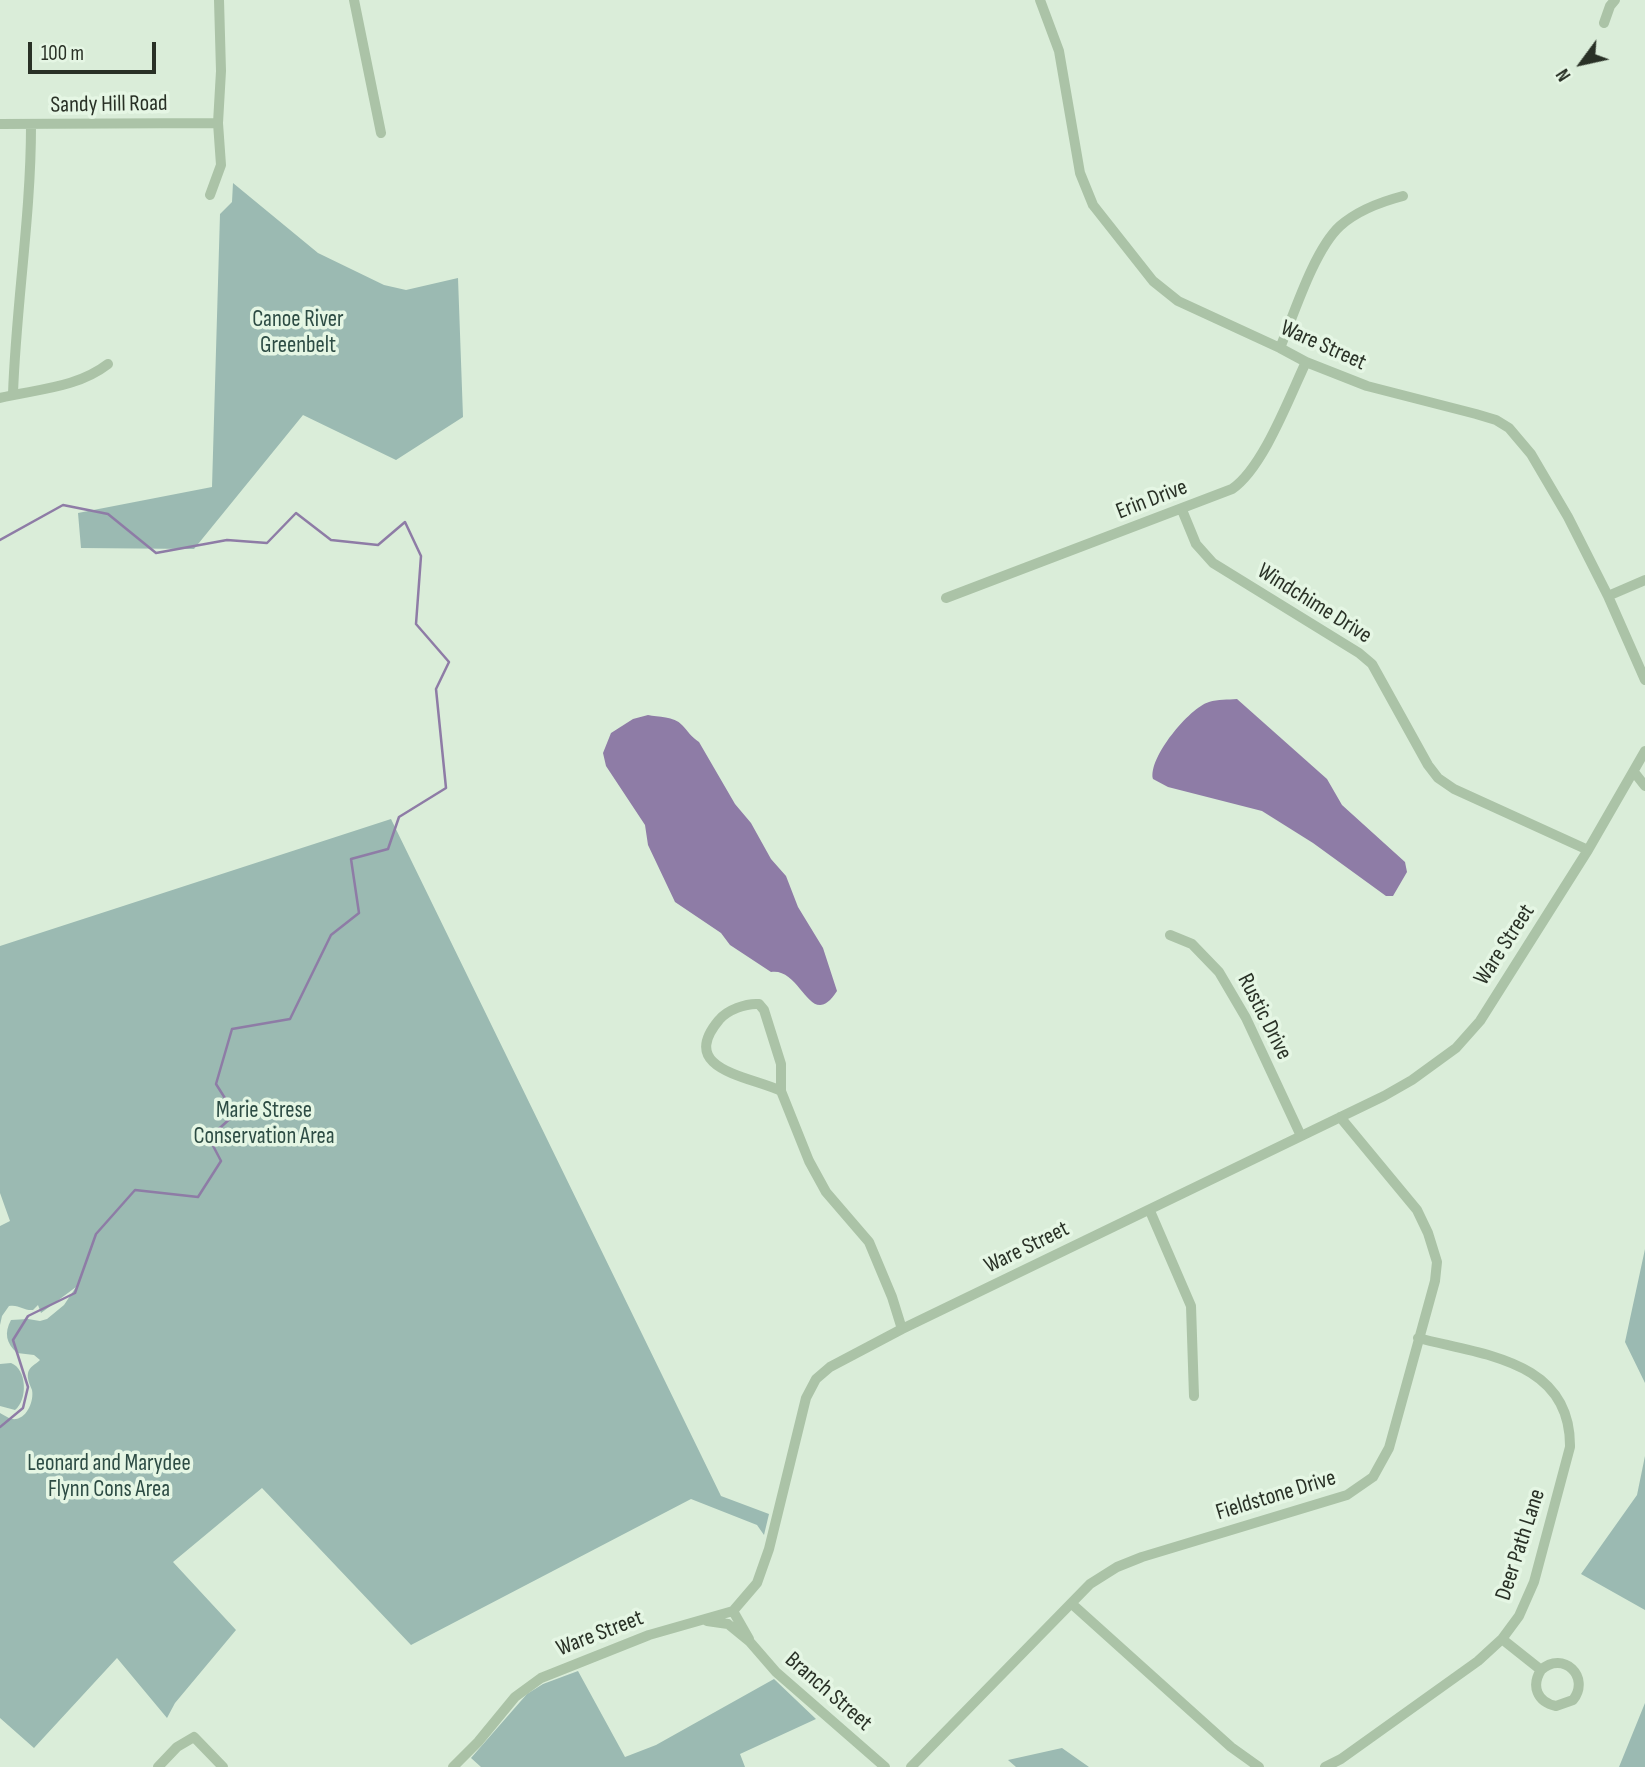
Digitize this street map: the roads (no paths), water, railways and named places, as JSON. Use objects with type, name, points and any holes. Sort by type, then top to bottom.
[{"type":"street","points":[[210,195],[221,165],[218,123],[221,71],[219,0]]},
{"type":"street","points":[[354,0],[381,133]]},
{"type":"street","name":"Ware Street","points":[[1040,0],[1059,51],[1080,173],[1093,205],[1146,273],[1178,301],[1306,362],[1367,386],[1476,414],[1496,420],[1509,428],[1526,447],[1542,473],[1608,596],[1645,680]]},
{"type":"street","points":[[1604,23],[1615,0]]},
{"type":"street","name":"Sandy Hill Road","points":[[0,124],[31,126],[72,123],[218,123]]},
{"type":"street","points":[[13,394],[31,166],[31,126]]},
{"type":"street","points":[[1280,348],[1311,274],[1332,234],[1350,218],[1366,209],[1403,196]]},
{"type":"street","name":"Erin Drive","points":[[946,598],[1232,489],[1256,466],[1306,362]]},
{"type":"street","points":[[0,397],[60,386],[95,374],[108,364]]},
{"type":"street","name":"Windchime Drive","points":[[1182,510],[1196,544],[1213,563],[1359,653],[1372,664],[1428,765],[1438,778],[1454,789],[1588,850]]},
{"type":"street","points":[[1608,596],[1645,580]]},
{"type":"street","name":"Ware Street","points":[[453,1767],[478,1742],[515,1696],[541,1678],[649,1635],[733,1611],[757,1583],[782,1503],[806,1398],[816,1380],[830,1367],[902,1329],[1340,1117],[1412,1080],[1456,1048],[1480,1021],[1588,850],[1645,751]]},
{"type":"street","points":[[1634,772],[1645,786]]},
{"type":"street","name":"Rustic Drive","points":[[1170,935],[1192,944],[1219,972],[1246,1018],[1301,1136]]},
{"type":"street","points":[[781,1091],[733,1074],[716,1066],[708,1057],[705,1049],[721,1017],[752,1004],[759,1004],[764,1010],[781,1064],[781,1091],[809,1161],[826,1192],[869,1242],[902,1329]]},
{"type":"street","name":"Fieldstone Drive","points":[[911,1767],[1090,1584],[1103,1575],[1142,1557],[1339,1498],[1373,1477],[1389,1448],[1435,1281],[1437,1262],[1434,1248],[1417,1210],[1340,1117]]},
{"type":"street","points":[[1150,1211],[1191,1306],[1194,1395]]},
{"type":"street","name":"Deer Path Lane","points":[[1325,1767],[1341,1759],[1478,1661],[1502,1639],[1519,1616],[1534,1582],[1570,1447],[1567,1420],[1558,1398],[1537,1375],[1519,1366],[1418,1338]]},
{"type":"street","points":[[1072,1604],[1231,1747],[1259,1767]]},
{"type":"street","name":"Branch Street","points":[[733,1611],[750,1642]]},
{"type":"street","name":"Branch Street","points":[[704,1620],[728,1624],[750,1642],[776,1672],[885,1767]]},
{"type":"street","points":[[1502,1639],[1541,1670]]},
{"type":"street","points":[[1559,1662],[1573,1668],[1579,1687],[1573,1700],[1560,1706],[1544,1702],[1535,1686],[1541,1670],[1549,1664],[1559,1662]]},
{"type":"street","points":[[158,1767],[177,1747],[194,1737],[223,1767]]},
{"type":"waterway","points":[[0,540],[63,505],[108,514],[156,553],[227,540],[267,543],[296,513],[331,540],[378,545],[405,522],[421,556],[416,624],[449,662],[436,689],[446,788],[399,817],[388,849],[351,859],[359,913],[331,935],[290,1019],[232,1029],[216,1084],[235,1114],[209,1138],[221,1161],[198,1197],[135,1190],[96,1234],[75,1293],[28,1316],[13,1340],[28,1387],[23,1408],[0,1427]]},
{"type":"park label","name":"Canoe River Greenbelt","points":[[298,333]]},
{"type":"park label","name":"Marie Strese Conservation Area","points":[[264,1124]]},
{"type":"park label","name":"Leonard and Marydee Flynn Cons Area","points":[[109,1477]]}]
